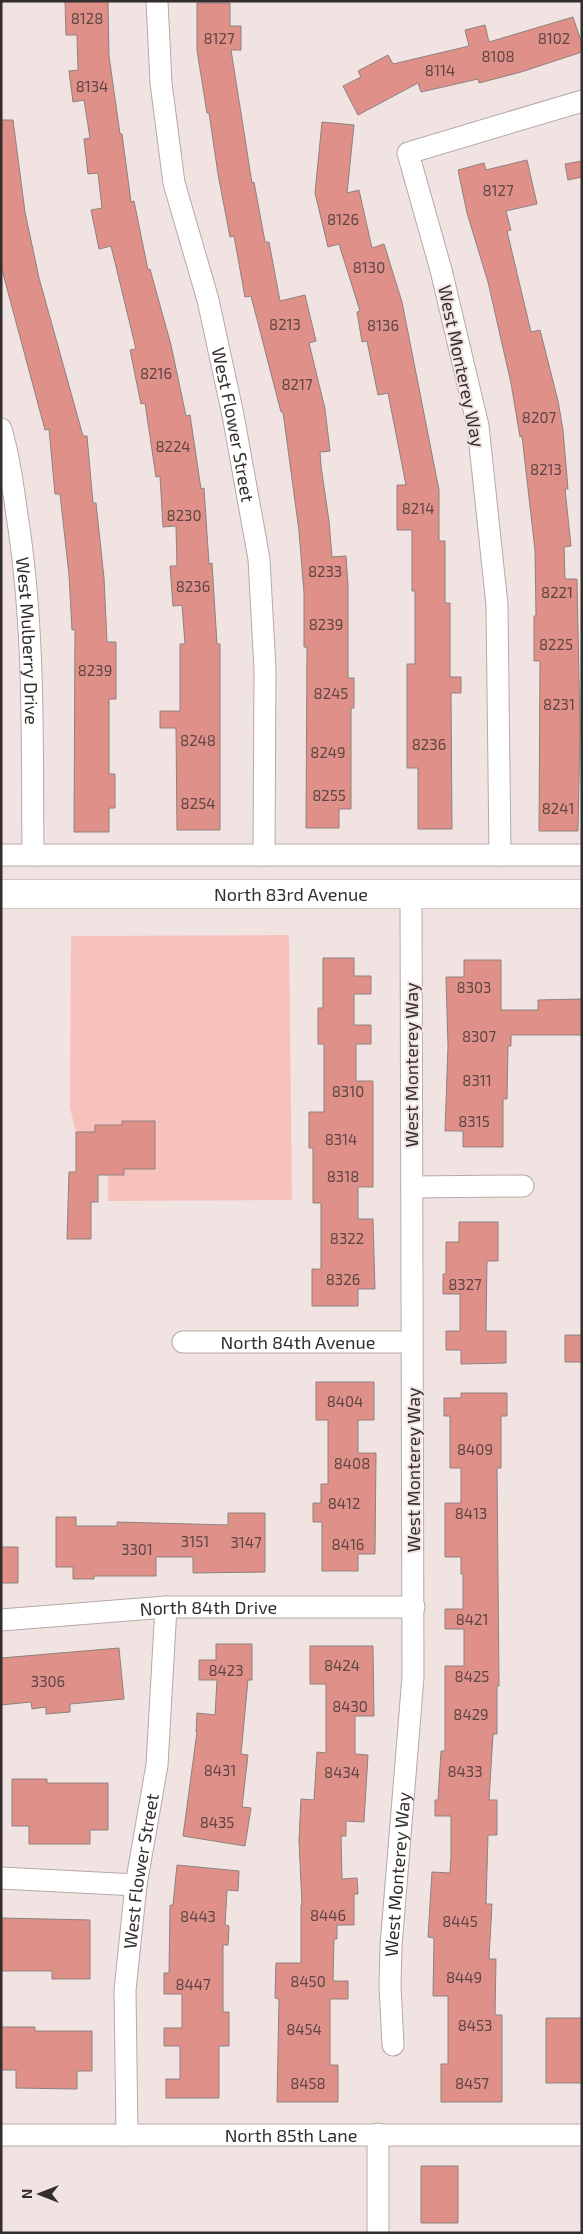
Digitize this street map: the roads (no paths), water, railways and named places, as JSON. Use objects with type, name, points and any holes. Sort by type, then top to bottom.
[{"type":"main road","name":"North 83rd Avenue","points":[[1,894],[582,894]]},
{"type":"street","name":"West Flower Street","points":[[157,1],[161,83],[174,183],[208,300],[233,415],[259,559],[265,670],[264,855]]},
{"type":"street","name":"West Monterey Way","points":[[500,855],[496,605],[478,426],[441,270],[408,153],[582,102]]},
{"type":"street","name":"West Mulberry Drive","points":[[1,429],[27,580],[30,621],[32,855]]},
{"type":"street","points":[[1,855],[582,855]]},
{"type":"street","name":"West Monterey Way","points":[[394,2045],[390,1986],[391,1946],[413,1677],[411,894]]},
{"type":"street","points":[[412,1187],[523,1186]]},
{"type":"street","name":"North 84th Avenue","points":[[183,1342],[412,1342]]},
{"type":"street","name":"North 84th Drive","points":[[1,1620],[166,1607],[414,1606]]},
{"type":"street","name":"West Flower Street","points":[[127,2135],[125,1990],[136,1885],[156,1765],[166,1607]]},
{"type":"street","points":[[1,1878],[136,1885]]},
{"type":"street","points":[[378,2134],[378,2233]]},
{"type":"street","name":"North 85th Lane","points":[[1,2135],[582,2135]]}]
